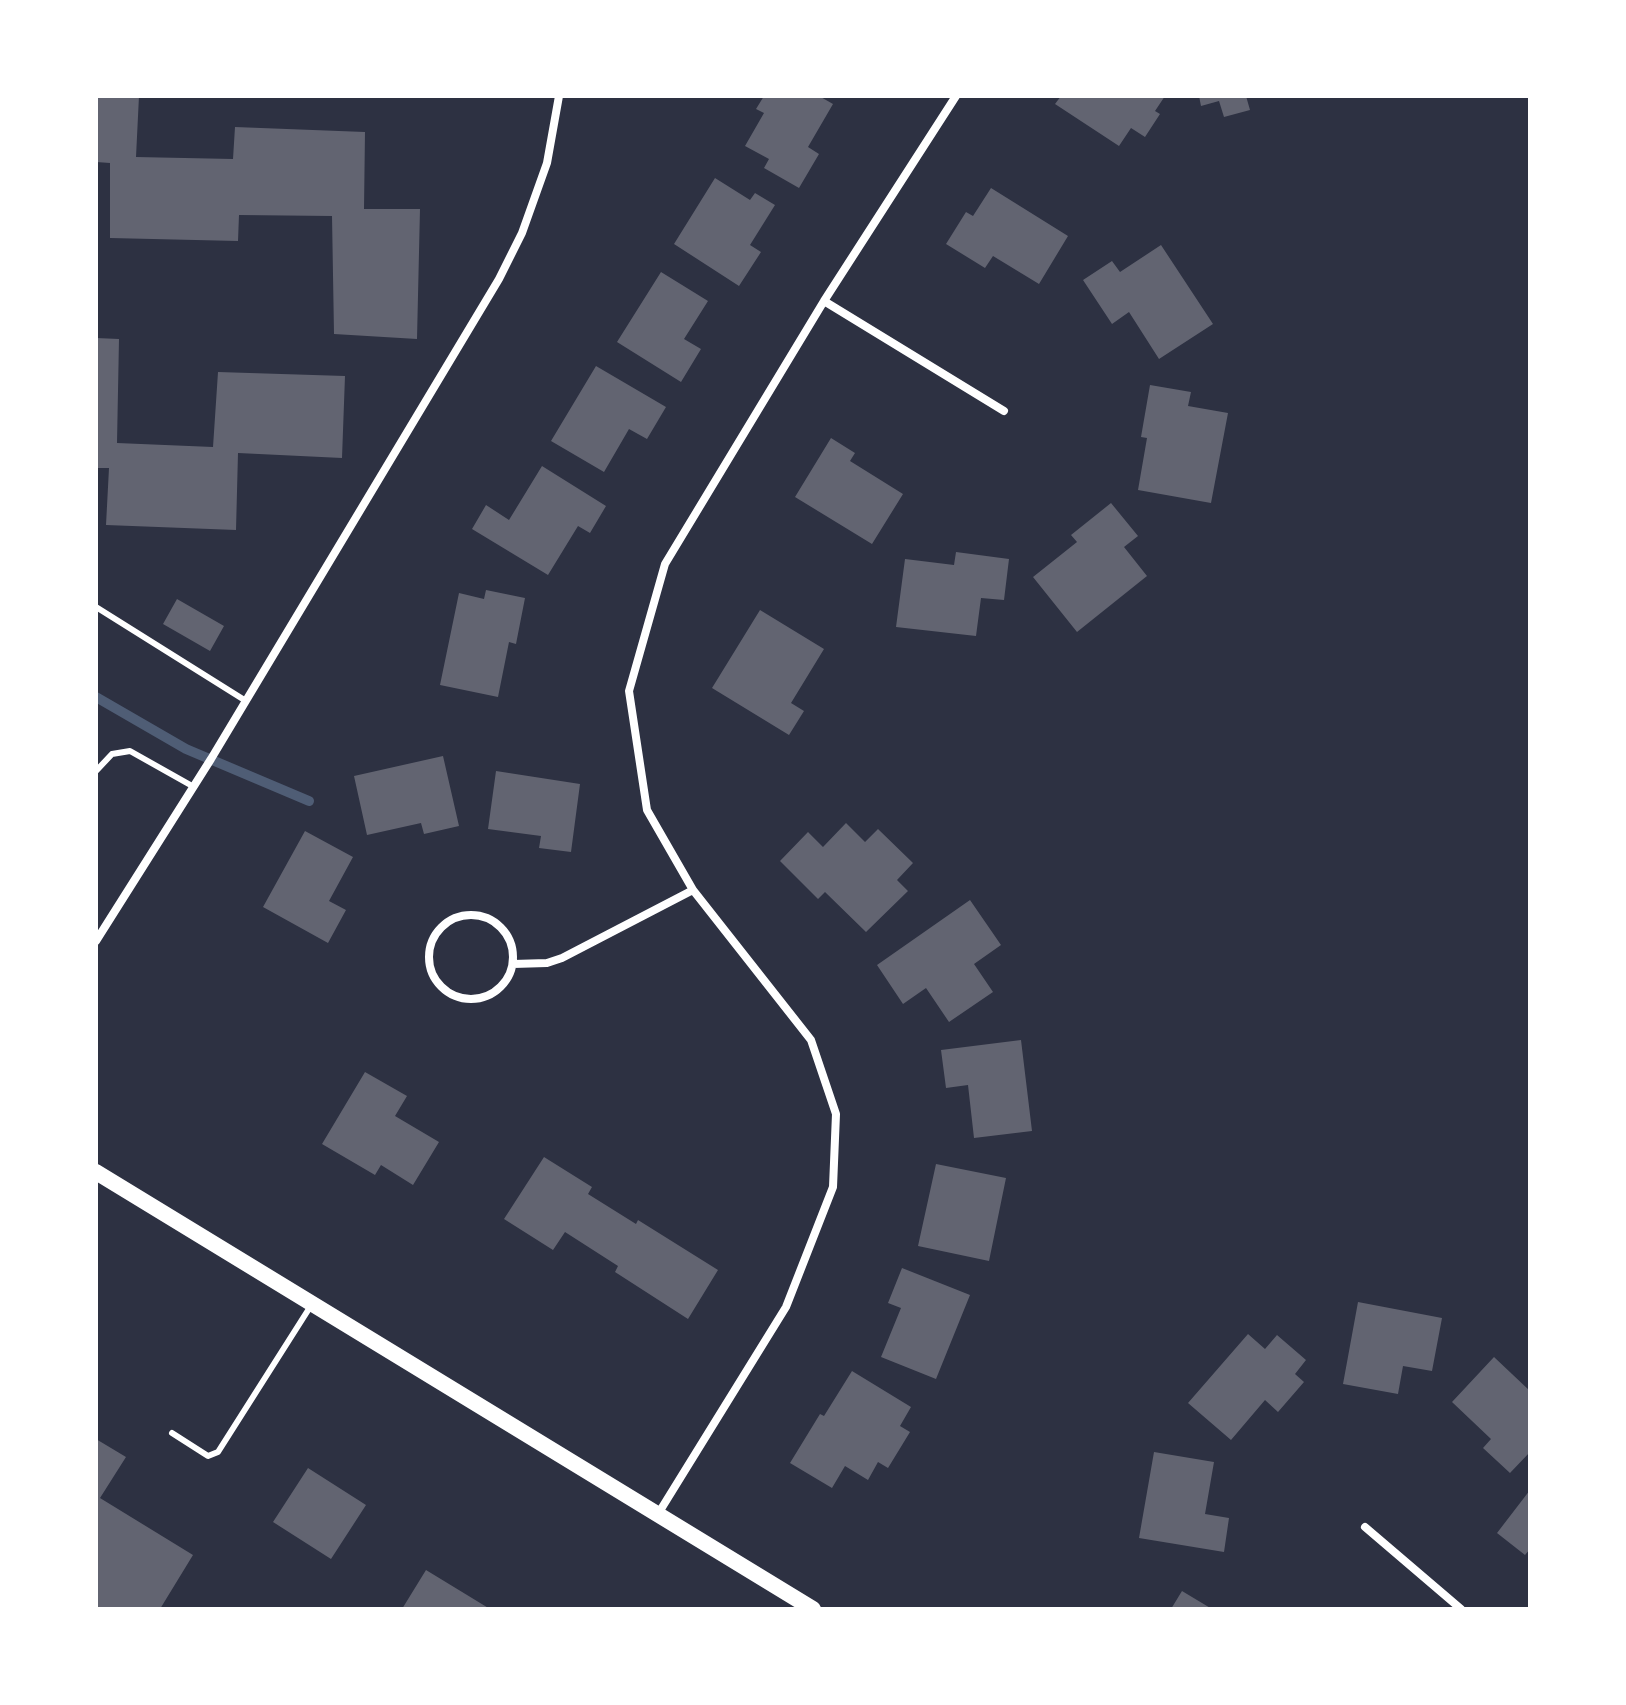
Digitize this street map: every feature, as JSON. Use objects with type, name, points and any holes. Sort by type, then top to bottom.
[{"type":"main road","points":[[96,1172],[813,1609]]},
{"type":"street","points":[[96,941],[194,787],[499,279],[522,233],[547,163],[559,96]]},
{"type":"street","points":[[658,1514],[786,1307],[833,1187],[836,1114],[811,1040],[693,890],[647,810],[629,691],[665,564],[824,301],[956,96]]},
{"type":"street","points":[[824,301],[1004,411]]},
{"type":"street","points":[[513,964],[547,963],[562,958],[693,890]]},
{"type":"street","points":[[476,914],[501,926],[509,937],[513,964],[508,978],[488,996],[460,998],[437,983],[431,970],[431,942],[438,930],[461,915],[476,914]]},
{"type":"street","points":[[1365,1527],[1461,1609]]},
{"type":"lane","points":[[96,607],[246,701]]},
{"type":"lane","points":[[96,771],[112,754],[130,751],[194,787]]},
{"type":"lane","points":[[172,1433],[208,1456],[218,1452],[312,1304]]},
{"type":"building","points":[[96,96],[139,96],[136,157],[233,159],[235,127],[365,132],[364,209],[420,209],[417,339],[334,334],[332,216],[239,215],[238,241],[110,238],[110,163],[96,162]]},
{"type":"building","points":[[764,96],[819,96],[833,104],[808,147],[819,154],[799,188],[764,168],[769,159],[745,146],[764,113],[756,109]]},
{"type":"building","points":[[1061,96],[1165,96],[1155,111],[1160,114],[1145,137],[1131,128],[1119,146],[1055,104]]},
{"type":"building","points":[[1199,96],[1246,96],[1250,110],[1224,117],[1219,101],[1201,106]]},
{"type":"building","points":[[715,178],[750,200],[755,193],[775,205],[750,245],[761,252],[739,286],[674,244]]},
{"type":"building","points":[[991,188],[1068,236],[1039,284],[993,256],[985,268],[946,244],[966,212],[973,216]]},
{"type":"building","points":[[1161,245],[1213,324],[1159,359],[1129,312],[1112,324],[1083,280],[1112,261],[1120,272]]},
{"type":"building","points":[[661,272],[708,301],[684,339],[701,349],[681,382],[617,342]]},
{"type":"building","points":[[96,338],[119,339],[117,443],[213,447],[218,372],[345,376],[342,458],[238,453],[236,530],[106,525],[109,468],[96,468]]},
{"type":"building","points":[[596,366],[666,407],[647,439],[629,429],[604,472],[551,441]]},
{"type":"building","points":[[1150,385],[1191,392],[1188,406],[1228,413],[1211,503],[1138,490],[1147,438],[1141,437]]},
{"type":"building","points":[[831,438],[855,453],[850,461],[903,494],[872,544],[795,497]]},
{"type":"building","points":[[542,466],[606,506],[590,533],[578,526],[548,575],[472,529],[486,505],[509,520]]},
{"type":"building","points":[[1111,503],[1138,536],[1124,547],[1147,576],[1077,632],[1033,577],[1077,542],[1071,535]]},
{"type":"building","points":[[956,552],[1009,559],[1004,600],[981,598],[976,636],[896,627],[905,559],[954,565]]},
{"type":"building","points":[[486,590],[525,598],[516,644],[509,642],[498,697],[440,685],[459,593],[484,599]]},
{"type":"building","points":[[177,599],[224,626],[210,651],[163,624]]},
{"type":"building","points":[[760,610],[824,649],[791,703],[804,711],[789,735],[712,688]]},
{"type":"building","points":[[443,756],[459,826],[424,834],[421,823],[367,835],[354,776]]},
{"type":"building","points":[[496,771],[580,784],[571,852],[539,848],[541,836],[488,829]]},
{"type":"building","points":[[846,823],[865,842],[878,829],[913,863],[897,880],[908,891],[866,932],[825,892],[818,899],[780,861],[808,832],[823,847]]},
{"type":"building","points":[[305,831],[353,857],[329,901],[346,910],[328,943],[263,907]]},
{"type":"building","points":[[970,900],[1001,945],[974,964],[993,992],[949,1022],[926,988],[903,1004],[877,965]]},
{"type":"building","points":[[1021,1040],[1032,1131],[974,1138],[968,1085],[946,1088],[941,1050]]},
{"type":"building","points":[[365,1072],[407,1096],[395,1116],[439,1142],[413,1185],[381,1165],[375,1175],[322,1144]]},
{"type":"building","points":[[544,1157],[592,1187],[588,1194],[636,1224],[638,1220],[718,1270],[688,1319],[615,1272],[618,1266],[565,1232],[553,1250],[504,1219]]},
{"type":"building","points":[[936,1164],[1006,1178],[989,1261],[918,1246]]},
{"type":"building","points":[[902,1268],[970,1295],[936,1379],[881,1357],[901,1308],[888,1303]]},
{"type":"building","points":[[1358,1302],[1442,1318],[1432,1371],[1403,1366],[1398,1394],[1343,1384]]},
{"type":"building","points":[[1248,1334],[1265,1349],[1277,1335],[1306,1360],[1295,1374],[1304,1382],[1278,1412],[1265,1400],[1231,1440],[1188,1403]]},
{"type":"building","points":[[1494,1357],[1530,1391],[1530,1452],[1510,1473],[1483,1448],[1491,1439],[1452,1402]]},
{"type":"building","points":[[852,1371],[911,1407],[900,1426],[910,1432],[888,1468],[878,1462],[868,1480],[845,1466],[832,1488],[790,1463],[820,1414],[824,1416]]},
{"type":"building","points":[[96,1439],[126,1457],[100,1498],[193,1555],[160,1609],[96,1609]]},
{"type":"building","points":[[1154,1452],[1214,1462],[1205,1514],[1229,1518],[1224,1552],[1139,1538]]},
{"type":"building","points":[[308,1468],[366,1505],[331,1559],[273,1522]]},
{"type":"building","points":[[1530,1490],[1530,1549],[1525,1555],[1497,1533]]},
{"type":"building","points":[[426,1570],[490,1609],[402,1609]]},
{"type":"building","points":[[1182,1591],[1212,1609],[1171,1609]]},
{"type":"waterway","points":[[96,697],[186,749],[309,801]]}]
